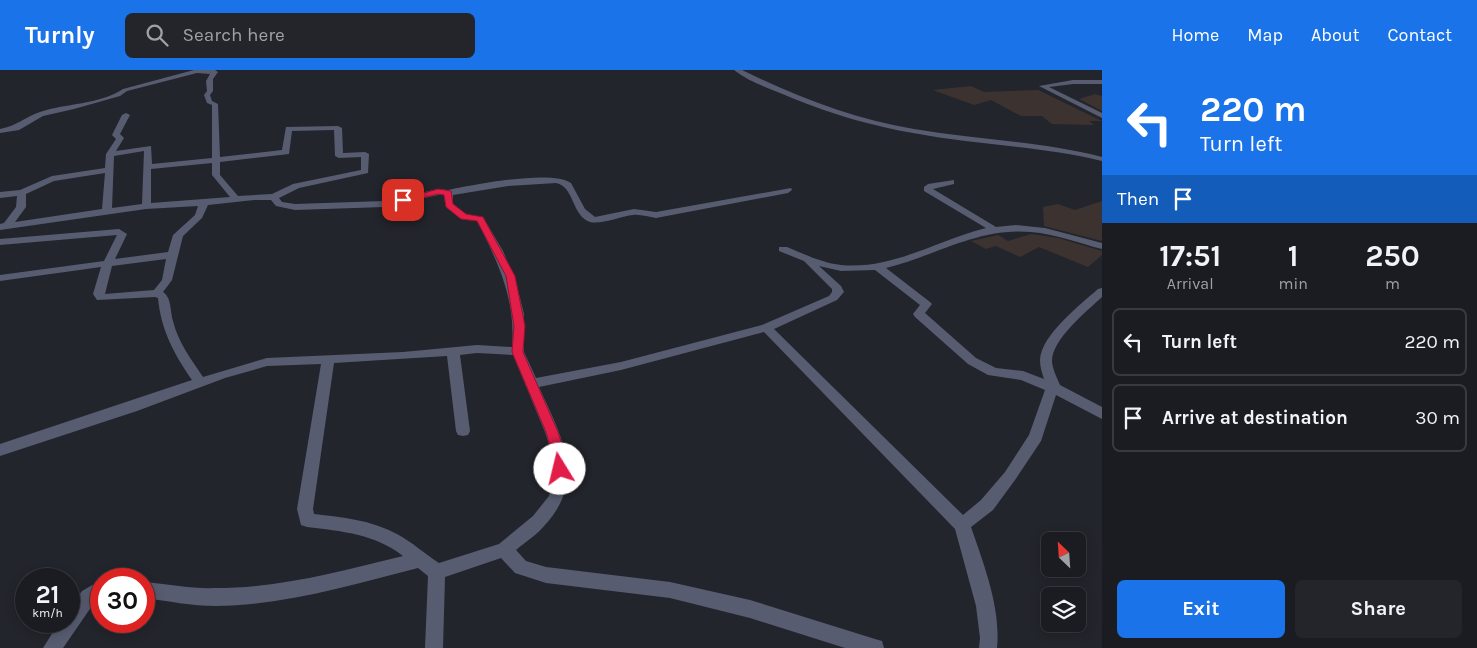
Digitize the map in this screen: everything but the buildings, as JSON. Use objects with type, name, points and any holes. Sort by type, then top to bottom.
[{"type":"street","points":[[738,70],[809,102],[859,118],[940,135],[970,137],[1066,150],[1102,159]]},
{"type":"street","points":[[0,130],[16,128],[41,114],[72,108],[118,95],[125,90],[197,71],[215,72],[209,78],[210,91],[207,95],[208,102],[215,104],[216,175],[236,199]]},
{"type":"street","points":[[1102,82],[1073,82],[1042,86],[1102,116]]},
{"type":"street","points":[[107,211],[110,154],[120,138],[116,135],[126,115]]},
{"type":"street","points":[[3,227],[60,217],[146,206],[274,197],[288,187],[305,182],[350,176],[364,171],[365,154],[339,156],[338,128],[289,129],[286,152],[148,167]]},
{"type":"street","points":[[110,154],[148,148],[146,206]]},
{"type":"street","points":[[0,195],[22,193],[52,179],[109,170]]},
{"type":"street","points":[[274,197],[279,204],[295,207],[384,204],[438,192],[448,193],[524,181],[562,181],[571,188],[584,214],[594,220],[634,212],[656,215],[788,190]]},
{"type":"street","points":[[951,182],[928,187],[927,189],[995,230]]},
{"type":"street","points":[[3,227],[21,207],[22,193]]},
{"type":"street","points":[[437,572],[504,550],[539,521],[556,498],[560,480],[560,457],[552,432],[518,352],[519,326],[510,276],[480,219],[464,217],[449,205],[448,193]]},
{"type":"street","points":[[157,293],[167,280],[178,235],[199,216],[204,203]]},
{"type":"street","points":[[783,249],[808,259],[842,268],[890,264],[966,236],[1016,228],[1049,230],[1102,246]]},
{"type":"street","points":[[0,242],[118,232],[122,234],[107,265],[100,298],[157,293],[163,296],[166,325],[178,352],[201,383]]},
{"type":"street","points":[[0,278],[172,256]]},
{"type":"street","points":[[531,384],[621,366],[766,328],[833,298],[837,294],[837,288],[808,259]]},
{"type":"street","points":[[876,266],[926,304],[920,314],[972,361],[992,372],[1023,376],[1054,388],[1102,414]]},
{"type":"street","points":[[1054,388],[1046,359],[1050,346],[1077,315],[1102,291]]},
{"type":"street","points":[[766,328],[962,525],[971,553],[988,624],[988,648]]},
{"type":"street","points":[[0,450],[115,413],[246,367],[267,362],[497,349],[518,352]]},
{"type":"street","points":[[453,351],[463,430]]},
{"type":"street","points":[[328,360],[305,509],[307,520],[366,528],[403,546],[437,572]]},
{"type":"street","points":[[962,525],[987,505],[1010,476],[1036,437],[1049,394],[1054,388]]},
{"type":"street","points":[[504,550],[521,567],[546,575],[670,590],[750,609],[874,648]]},
{"type":"street","points":[[155,591],[214,597],[254,595],[296,588],[419,560]]},
{"type":"street","points":[[434,648],[437,572]]},
{"type":"street","points":[[52,648],[90,596]]},
{"type":"route","points":[[403,200],[438,192],[448,193],[449,205],[464,217],[480,219],[510,276],[519,326],[518,352],[552,432],[560,457],[560,469]]}]
